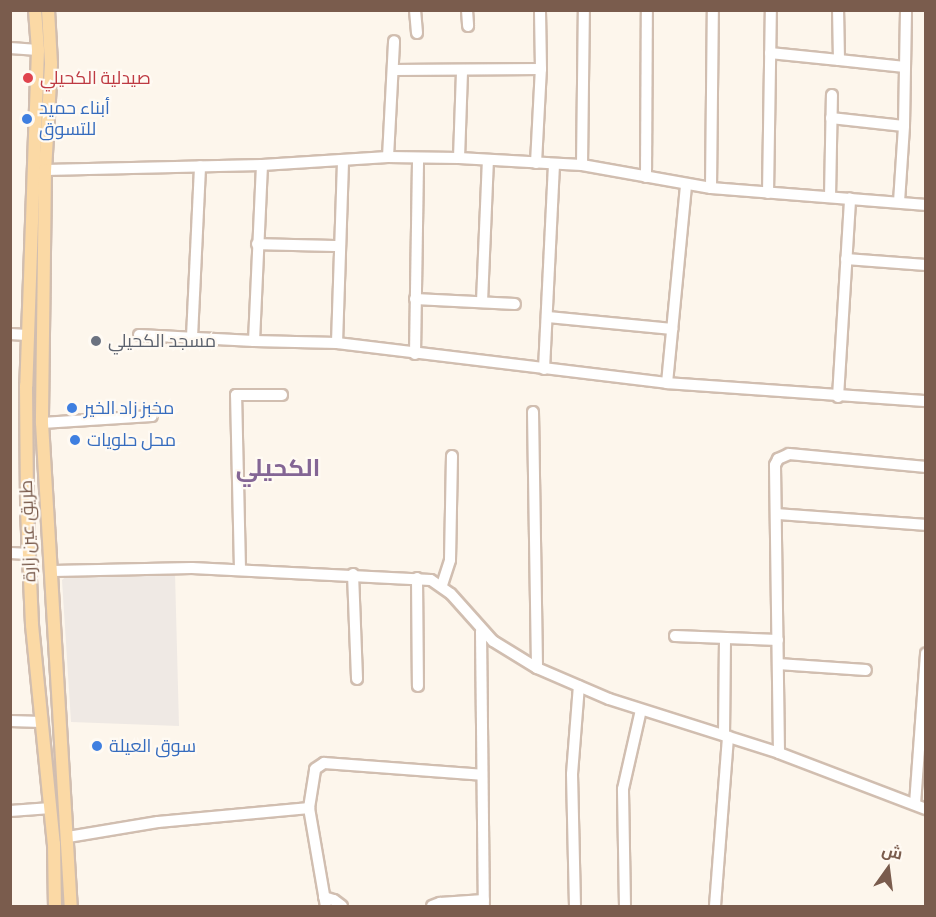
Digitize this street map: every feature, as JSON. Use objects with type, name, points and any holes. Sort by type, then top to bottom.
[{"type":"main road","name":"طريق عين زارة","points":[[35,10],[38,50],[27,335],[27,510],[32,625],[51,808],[55,906]]},
{"type":"main road","name":"طريق عين زارة","points":[[48,10],[51,64],[45,170],[42,423],[53,571],[70,906]]},
{"type":"main road","points":[[27,510],[48,508]]},
{"type":"main road","points":[[32,625],[55,624]]},
{"type":"street","points":[[415,10],[417,33]]},
{"type":"street","points":[[467,10],[468,26]]},
{"type":"street","points":[[536,163],[541,69],[540,10]]},
{"type":"street","points":[[582,165],[584,10]]},
{"type":"street","points":[[646,177],[647,10]]},
{"type":"street","points":[[711,188],[713,10]]},
{"type":"street","points":[[768,193],[771,10]]},
{"type":"street","points":[[838,10],[839,60]]},
{"type":"street","points":[[899,202],[904,126],[906,10]]},
{"type":"street","points":[[388,158],[394,41]]},
{"type":"street","points":[[10,48],[38,50]]},
{"type":"street","points":[[770,53],[905,67]]},
{"type":"street","points":[[393,70],[541,69]]},
{"type":"street","points":[[459,158],[462,70]]},
{"type":"street","points":[[830,196],[832,95]]},
{"type":"street","points":[[831,118],[904,126]]},
{"type":"street","points":[[45,170],[262,165],[388,158],[459,158],[582,165],[711,188],[926,205]]},
{"type":"street","points":[[415,354],[418,158]]},
{"type":"street","points":[[482,302],[488,160]]},
{"type":"street","points":[[337,343],[343,161]]},
{"type":"street","points":[[544,369],[554,164]]},
{"type":"street","points":[[254,341],[262,165]]},
{"type":"street","points":[[192,337],[200,166]]},
{"type":"street","points":[[667,383],[686,185]]},
{"type":"street","points":[[838,397],[850,198]]},
{"type":"street","points":[[257,244],[340,246]]},
{"type":"street","points":[[846,259],[926,265]]},
{"type":"street","points":[[415,299],[515,304]]},
{"type":"street","points":[[548,317],[672,329]]},
{"type":"street","points":[[10,334],[27,335]]},
{"type":"street","points":[[139,335],[337,343],[667,383],[838,397],[926,401]]},
{"type":"street","points":[[240,569],[236,395],[282,394]]},
{"type":"street","points":[[533,412],[537,668]]},
{"type":"street","points":[[42,423],[152,416]]},
{"type":"street","points":[[779,753],[775,465],[782,455],[926,467]]},
{"type":"street","points":[[442,585],[450,560],[452,456]]},
{"type":"street","points":[[777,514],[926,525]]},
{"type":"street","points":[[10,553],[29,554]]},
{"type":"street","points":[[53,571],[240,569],[417,578],[442,585],[481,631],[514,656],[537,668],[641,710],[779,753],[920,807],[926,653]]},
{"type":"street","points":[[353,574],[357,679]]},
{"type":"street","points":[[417,578],[418,686]]},
{"type":"street","points":[[438,905],[484,903],[481,631]]},
{"type":"street","points":[[675,636],[778,640]]},
{"type":"street","points":[[715,906],[726,736],[725,638]]},
{"type":"street","points":[[778,664],[866,670]]},
{"type":"street","points":[[574,906],[572,774],[579,686]]},
{"type":"street","points":[[625,906],[623,789],[641,710]]},
{"type":"street","points":[[10,721],[42,722]]},
{"type":"street","points":[[342,906],[334,900],[325,902],[309,807],[315,769],[324,763],[482,775]]},
{"type":"street","points":[[68,837],[158,822],[309,807]]},
{"type":"street","points":[[10,811],[51,808]]},
{"type":"shaded area","points":[[175,573],[179,726],[71,722],[62,580],[69,574]]},
{"type":"place","name":"صيدلية الكحيلي","points":[[28,78]]},
{"type":"place","name":"أبناء حميد للتسوق","points":[[27,119]]},
{"type":"place","name":"مسجد الكحيلي","points":[[96,341]]},
{"type":"place","name":"مخبز زاد الخير","points":[[72,408]]},
{"type":"place","name":"محل حلويات","points":[[75,440]]},
{"type":"place","name":"سوق العيلة","points":[[97,746]]},
{"type":"district","name":"الكحيلي","points":[[278,468]]}]
